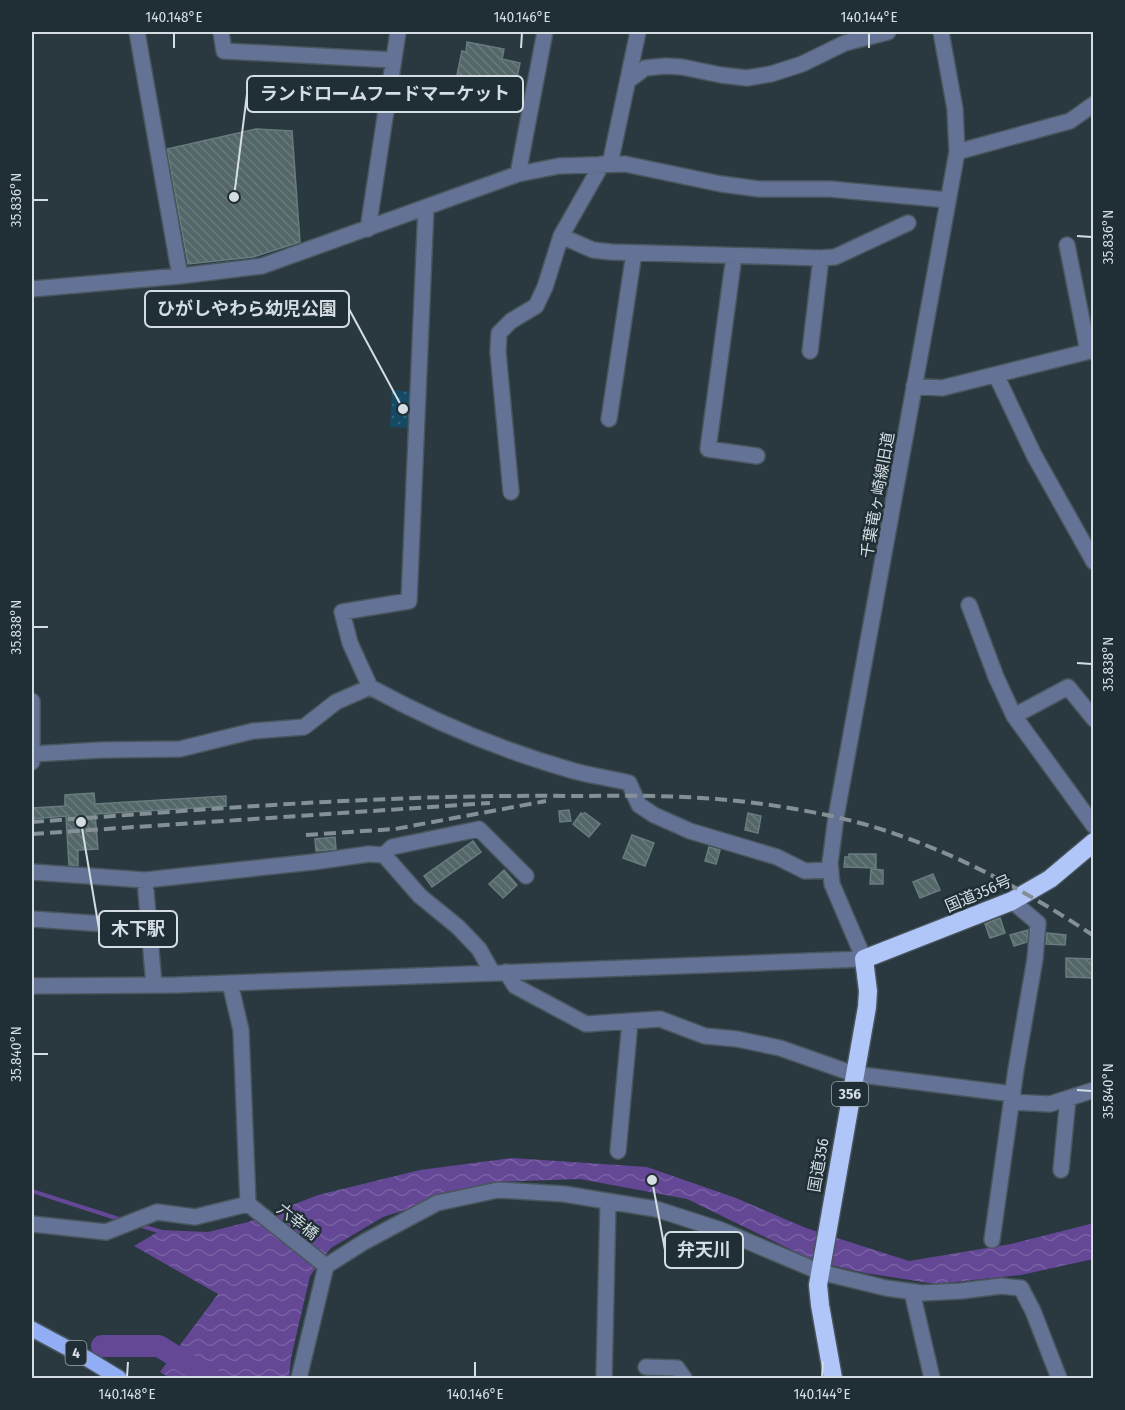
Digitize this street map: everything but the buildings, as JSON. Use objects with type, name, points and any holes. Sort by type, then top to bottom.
[{"type":"highway","name":"国道356号","points":[[864,959],[1012,901],[1050,879],[1094,842]]},
{"type":"highway","name":"国道356","points":[[833,1378],[818,1295],[827,1229],[867,1007],[868,991],[864,959]]},
{"type":"main road","name":"4","points":[[32,1329],[119,1378]]},
{"type":"street","points":[[137,32],[180,276]]},
{"type":"street","points":[[221,32],[224,51],[393,60]]},
{"type":"street","points":[[368,229],[398,32]]},
{"type":"street","points":[[518,174],[545,32]]},
{"type":"street","points":[[511,492],[498,352],[499,333],[511,321],[536,306],[545,287],[561,236],[606,164],[629,80],[638,32]]},
{"type":"street","points":[[629,80],[645,68],[666,66],[747,78],[771,74],[802,64],[846,37],[888,32]]},
{"type":"street","name":"千葉竜ヶ崎線旧道","points":[[864,959],[836,894],[830,870],[836,817],[957,152],[955,109],[941,32]]},
{"type":"street","points":[[957,152],[1070,121],[1094,104]]},
{"type":"street","points":[[32,289],[262,266],[518,174],[559,166],[625,164],[721,184],[759,189],[830,189],[948,200]]},
{"type":"street","points":[[426,207],[409,601],[342,612],[350,643],[369,687],[422,714],[502,748],[577,772],[628,783],[639,805],[654,815],[690,831],[777,857],[805,871],[830,870]]},
{"type":"street","points":[[561,236],[593,250],[821,258],[835,257],[908,223]]},
{"type":"street","points":[[914,386],[942,388],[1091,350],[1067,245]]},
{"type":"street","points":[[609,419],[634,253]]},
{"type":"street","points":[[734,256],[708,449],[757,456]]},
{"type":"street","points":[[810,351],[821,258]]},
{"type":"street","points":[[996,375],[1034,455],[1094,562]]},
{"type":"street","points":[[969,605],[996,677],[1014,716],[1094,826]]},
{"type":"street","points":[[32,701],[32,758],[102,750],[180,749],[253,730],[304,727],[336,702],[369,687]]},
{"type":"street","points":[[1014,716],[1068,687],[1094,719]]},
{"type":"street","points":[[384,855],[392,847],[478,829],[526,876]]},
{"type":"street","points":[[32,872],[145,880],[369,854],[384,855],[420,896],[458,927],[515,986],[586,1024],[660,1019],[705,1036],[736,1039],[780,1048],[854,1074],[1050,1104],[1094,1090]]},
{"type":"street","points":[[145,880],[154,985]]},
{"type":"street","points":[[992,1240],[1035,959],[1038,923],[1012,901]]},
{"type":"street","points":[[32,920],[149,927]]},
{"type":"street","points":[[32,986],[230,983],[864,959]]},
{"type":"street","points":[[32,1224],[106,1232],[157,1212],[195,1217],[248,1204],[241,1030],[230,983]]},
{"type":"street","points":[[618,1151],[630,1022]]},
{"type":"street","points":[[1061,1170],[1068,1098]]},
{"type":"street","points":[[299,1378],[327,1266],[364,1242],[437,1203],[498,1190],[564,1194],[656,1209],[721,1230],[821,1269],[886,1288],[912,1292],[951,1292],[1001,1286],[1021,1288],[1033,1311],[1059,1378]]},
{"type":"street","points":[[604,1378],[608,1202]]},
{"type":"street","name":"六幸橋","points":[[248,1204],[327,1266]]},
{"type":"street","points":[[912,1292],[932,1378]]},
{"type":"street","points":[[646,1367],[677,1368],[684,1378]]},
{"type":"shaded area","points":[[392,390],[415,392],[414,428],[390,427]]},
{"type":"water","points":[[512,1158],[647,1167],[736,1198],[806,1228],[909,1261],[1011,1244],[1094,1223],[1093,1259],[1021,1275],[936,1284],[865,1273],[814,1261],[687,1199],[580,1179],[492,1182],[383,1217],[331,1248],[310,1276],[291,1358],[289,1378],[170,1378],[160,1372],[218,1294],[134,1246],[161,1230],[208,1232],[248,1222],[318,1195],[420,1170]]},
{"type":"waterway","points":[[32,1191],[122,1220]]},
{"type":"waterway","points":[[138,1225],[162,1232]]},
{"type":"waterway","points":[[102,1346],[159,1346],[210,1378]]},
{"type":"railway","points":[[32,822],[300,803],[434,797],[640,796],[741,801],[836,817],[905,837],[1003,881],[1094,936]]},
{"type":"railway","points":[[306,835],[395,829],[546,801]]},
{"type":"railway","points":[[32,834],[490,803]]},
{"type":"place","name":"ランドロームフードマーケット","points":[[234,197]]},
{"type":"place","name":"ひがしやわら幼児公園","points":[[403,409]]},
{"type":"place","name":"木下駅","points":[[81,822]]},
{"type":"place","name":"弁天川","points":[[652,1180]]}]
